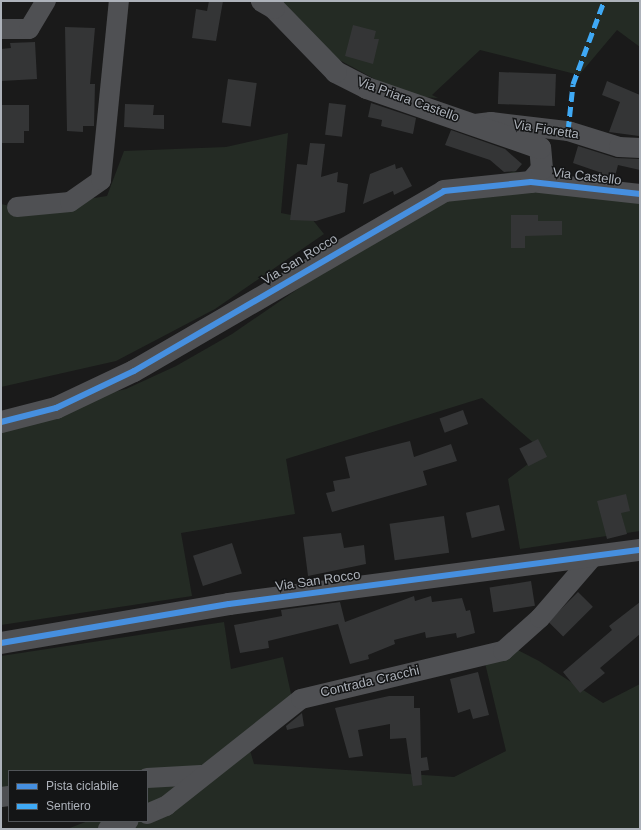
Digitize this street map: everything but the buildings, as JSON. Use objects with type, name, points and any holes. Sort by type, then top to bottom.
[{"type":"street","points":[[1,29],[29,29],[46,1]]},
{"type":"street","points":[[17,207],[70,202],[101,180],[119,1]]},
{"type":"street","name":"Via Priara Castello","points":[[271,4],[336,72],[367,88],[475,124],[540,148],[542,169],[531,182]]},
{"type":"street","name":"Via Fioretta","points":[[475,124],[491,122],[568,131],[619,147],[640,148]]},
{"type":"street","name":"Via Castello","points":[[531,182],[640,194]]},
{"type":"street","name":"Via San Rocco","points":[[1,422],[56,408],[134,371],[444,191],[531,182]]},
{"type":"street","name":"Via San Rocco","points":[[1,643],[229,604],[591,558],[640,550]]},
{"type":"street","name":"Contrada Cracchi","points":[[148,814],[166,806],[201,775],[301,699],[503,651],[540,618],[591,558]]},
{"type":"street","points":[[148,778],[201,775]]},
{"type":"street","points":[[108,829],[126,822]]},
{"type":"shaded area","points":[[278,1],[640,1],[640,47],[617,30],[579,75],[480,50],[432,95],[438,98],[406,96],[332,56]]},
{"type":"shaded area","points":[[288,133],[281,213],[312,219],[324,234],[215,309],[116,361],[1,387],[1,204],[24,209],[107,196],[124,151],[226,147]]},
{"type":"shaded area","points":[[514,171],[554,186],[640,200],[640,531],[520,549],[508,479],[544,452],[482,398],[286,459],[295,514],[181,533],[192,596],[1,625],[1,419],[126,389],[176,366],[232,334],[337,262],[452,191]]},
{"type":"shaded area","points":[[224,622],[231,669],[283,657],[293,703],[247,740],[254,764],[454,777],[506,751],[485,663],[504,643],[539,661],[603,703],[640,684],[640,829],[67,829],[85,822],[148,822],[148,770],[8,770],[8,805],[1,807],[1,656]]},
{"type":"marked path","points":[[568,131],[573,84],[604,1]]},
{"type":"cycle path","points":[[1,422],[56,408],[134,371],[444,191],[531,182],[640,194]]},
{"type":"cycle path","points":[[1,643],[229,604],[640,550]]}]
